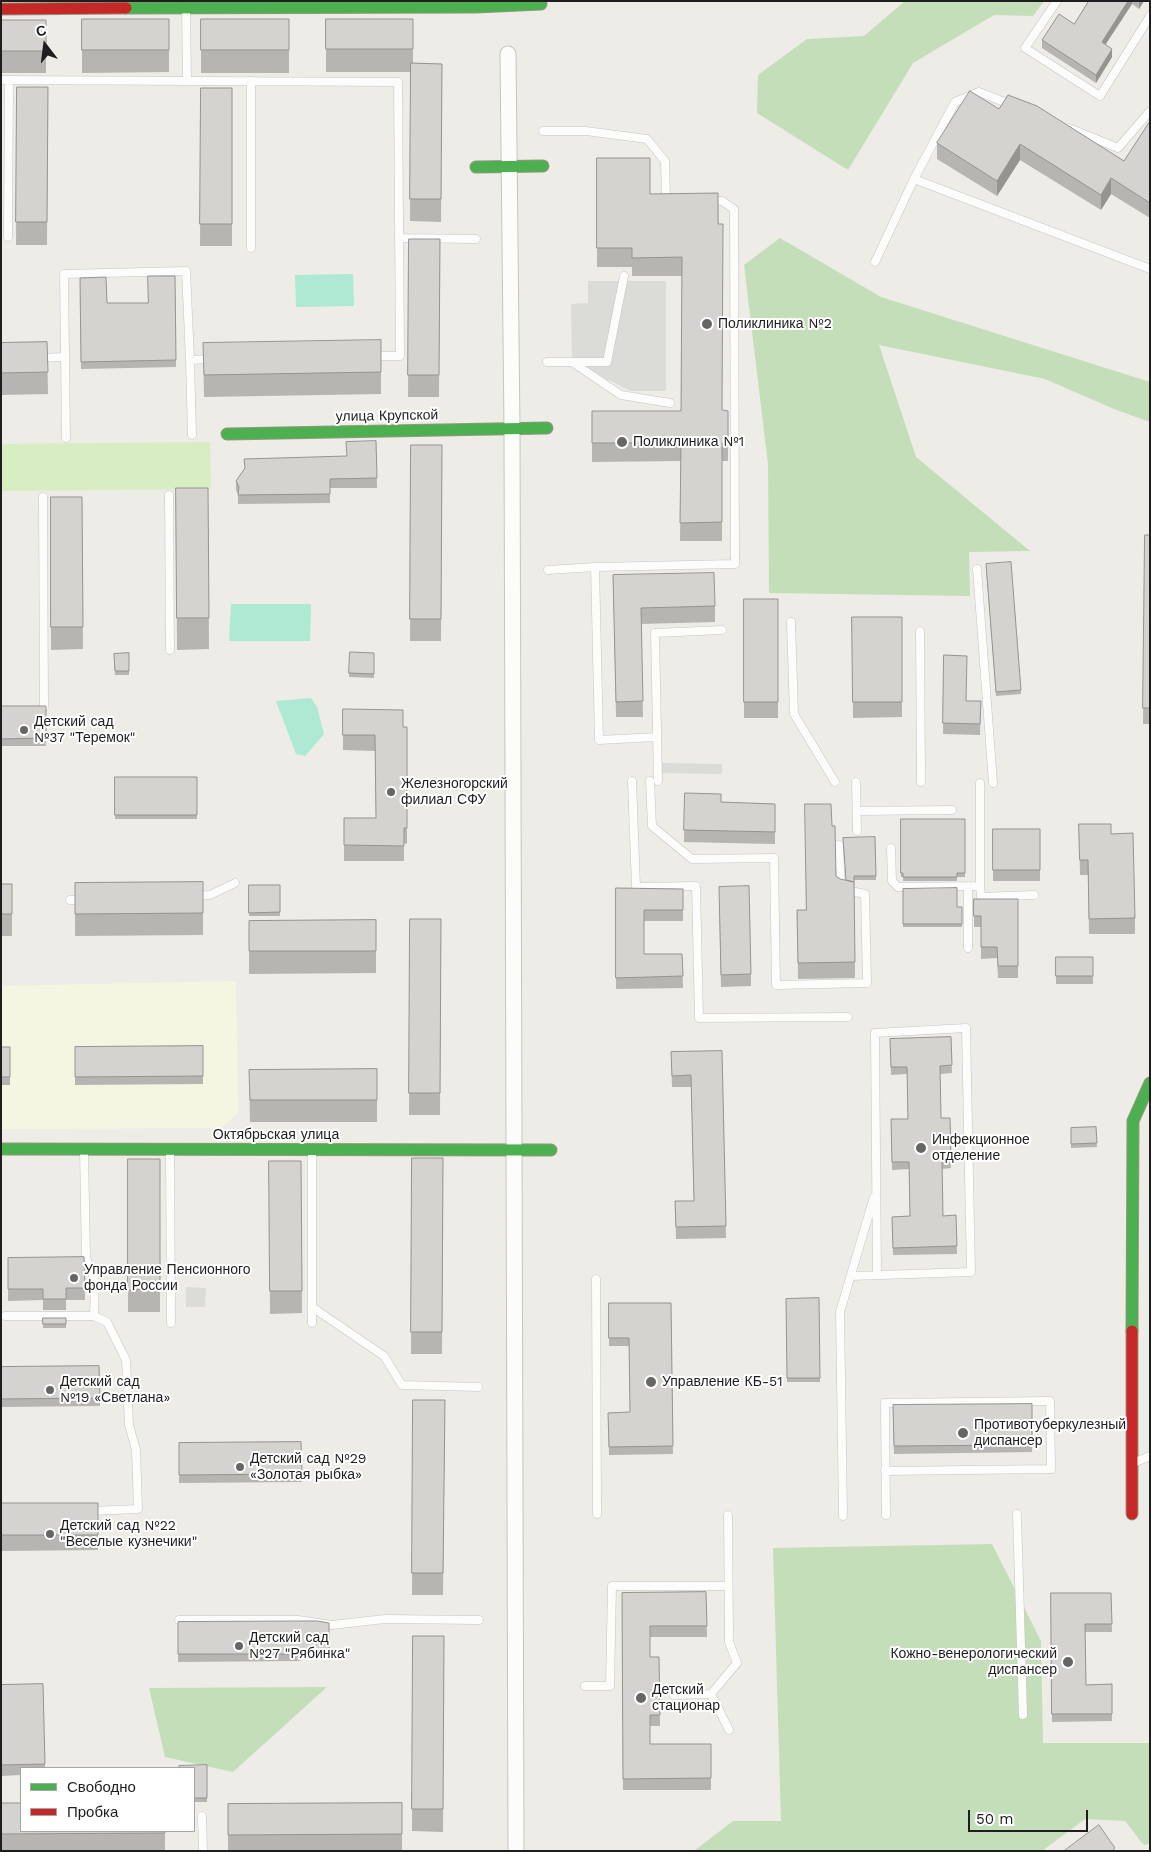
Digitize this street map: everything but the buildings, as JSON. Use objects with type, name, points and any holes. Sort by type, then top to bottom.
[{"type":"street","points":[[1,9],[476,7],[540,4]]},
{"type":"street","points":[[508,54],[512,429],[516,1851]]},
{"type":"street","points":[[476,167],[543,166]]},
{"type":"street","name":"улица Крупской","points":[[227,434],[547,428]]},
{"type":"street","points":[[1132,1514],[1133,1121],[1145,1104],[1150,1083]]},
{"type":"street","name":"Октябрьская улица","points":[[1,1149],[551,1150]]},
{"type":"lane","points":[[1057,1],[1025,48],[1100,96],[1150,16]]},
{"type":"lane","points":[[186,8],[187,81]]},
{"type":"lane","points":[[8,237],[5,80],[398,82],[400,356],[362,357]]},
{"type":"lane","points":[[251,81],[251,248]]},
{"type":"lane","points":[[875,262],[914,179],[955,102],[979,92],[1016,107]]},
{"type":"lane","points":[[1063,125],[1118,148],[1150,111]]},
{"type":"lane","points":[[543,131],[586,131],[647,139],[665,160],[666,198],[675,198]]},
{"type":"lane","points":[[914,179],[1150,269]]},
{"type":"lane","points":[[548,570],[735,564],[734,209],[722,201],[694,200]]},
{"type":"lane","points":[[400,238],[476,239]]},
{"type":"lane","points":[[66,438],[64,274],[186,271],[192,435]]},
{"type":"lane","points":[[547,362],[607,362],[624,276]]},
{"type":"lane","points":[[29,358],[66,358]]},
{"type":"lane","points":[[190,360],[218,359]]},
{"type":"lane","points":[[572,362],[621,396],[670,403]]},
{"type":"lane","points":[[169,495],[170,650]]},
{"type":"lane","points":[[43,497],[44,707]]},
{"type":"lane","points":[[595,567],[599,740],[657,737]]},
{"type":"lane","points":[[978,569],[993,782]]},
{"type":"lane","points":[[791,622],[794,714],[835,782]]},
{"type":"lane","points":[[722,630],[655,632],[657,737],[652,826],[692,859],[774,858],[776,985],[867,983],[865,894],[841,889],[840,846]]},
{"type":"lane","points":[[920,631],[921,782]]},
{"type":"lane","points":[[632,781],[636,887],[696,886],[699,1018],[848,1017]]},
{"type":"lane","points":[[856,782],[857,831]]},
{"type":"lane","points":[[980,783],[981,897],[1034,895]]},
{"type":"lane","points":[[857,811],[952,810]]},
{"type":"lane","points":[[892,848],[892,881],[898,886],[980,886]]},
{"type":"lane","points":[[180,896],[210,895],[235,883]]},
{"type":"lane","points":[[968,886],[968,948]]},
{"type":"lane","points":[[70,900],[90,899]]},
{"type":"lane","points":[[851,1276],[971,1272],[966,1028],[875,1033],[877,1275]]},
{"type":"lane","points":[[84,1149],[86,1258],[95,1280],[94,1316]]},
{"type":"lane","points":[[170,1149],[171,1322]]},
{"type":"lane","points":[[312,1150],[312,1323]]},
{"type":"lane","points":[[843,1516],[840,1312],[876,1188]]},
{"type":"lane","points":[[596,1279],[597,1514]]},
{"type":"lane","points":[[312,1307],[384,1356],[402,1385],[478,1387]]},
{"type":"lane","points":[[5,1316],[94,1316],[107,1322],[126,1360],[129,1426],[136,1450],[138,1509],[80,1511]]},
{"type":"lane","points":[[885,1471],[1051,1469],[1050,1400],[884,1402],[885,1471],[886,1515]]},
{"type":"lane","points":[[1132,1463],[1150,1456]]},
{"type":"lane","points":[[1017,1514],[1023,1715]]},
{"type":"lane","points":[[674,1695],[711,1694],[737,1664],[729,1642],[728,1515]]},
{"type":"lane","points":[[585,1686],[610,1686],[612,1586],[728,1586]]},
{"type":"lane","points":[[179,1620],[298,1620],[332,1626],[385,1618],[478,1620]]},
{"type":"lane","points":[[711,1694],[729,1730]]},
{"type":"lane","points":[[202,1816],[203,1851]]},
{"type":"shaded area","points":[[588,281],[666,281],[666,391],[631,391],[572,362],[571,304],[588,303]]},
{"type":"shaded area","points":[[662,763],[722,764],[722,774],[660,773]]},
{"type":"shaded area","points":[[236,981],[238,1113],[221,1128],[1,1129],[1,986]]},
{"type":"shaded area","points":[[186,1287],[206,1288],[205,1307],[186,1307]]},
{"type":"green space","points":[[905,1],[1044,1],[1033,16],[994,15],[913,63],[848,170],[757,113],[758,75],[807,39],[864,36]]},
{"type":"green space","points":[[780,238],[881,297],[1150,382],[1150,422],[1114,409],[1045,379],[879,345],[916,457],[1030,551],[969,552],[970,596],[769,593],[768,464],[744,265]]},
{"type":"green space","points":[[353,274],[354,306],[296,307],[295,275]]},
{"type":"green space","points":[[210,442],[211,489],[1,491],[1,444]]},
{"type":"green space","points":[[231,604],[311,604],[310,641],[229,641]]},
{"type":"green space","points":[[311,698],[317,707],[324,734],[305,756],[296,754],[276,701]]},
{"type":"green space","points":[[992,1544],[1041,1641],[1043,1743],[1150,1743],[1150,1843],[1145,1845],[1142,1843],[1125,1821],[1085,1819],[1042,1851],[694,1851],[733,1821],[781,1821],[773,1548]]},
{"type":"green space","points":[[327,1687],[233,1772],[165,1757],[149,1688]]},
{"type":"traffic: fast","points":[[126,8],[476,7],[541,4]]},
{"type":"traffic: fast","points":[[476,167],[543,166]]},
{"type":"traffic: fast","points":[[227,434],[547,428]]},
{"type":"traffic: fast","points":[[1132,1331],[1133,1121],[1150,1083]]},
{"type":"traffic: fast","points":[[1,1149],[551,1150]]},
{"type":"traffic: jam","points":[[1,9],[126,8]]},
{"type":"traffic: jam","points":[[1132,1331],[1132,1514]]},
{"type":"place","name":"Поликлиника №2","points":[[707,324]]},
{"type":"place","name":"Поликлиника №1","points":[[622,442]]},
{"type":"place","name":"Детский сад №37 \"Теремок\"","points":[[24,730]]},
{"type":"place","name":"Железногорский филиал СФУ","points":[[391,792]]},
{"type":"place","name":"Инфекционное отделение","points":[[921,1148]]},
{"type":"place","name":"Управление Пенсионного фонда России","points":[[74,1278]]},
{"type":"place","name":"Управление КБ-51","points":[[651,1382]]},
{"type":"place","name":"Детский сад №19 «Светлана»","points":[[50,1390]]},
{"type":"place","name":"Противотуберкулезный диспансер","points":[[963,1433]]},
{"type":"place","name":"Детский сад №29 «Золотая рыбка»","points":[[240,1467]]},
{"type":"place","name":"Детский сад №22 \"Веселые кузнечики\"","points":[[50,1534]]},
{"type":"place","name":"Детский сад №27 \"Рябинка\"","points":[[239,1646]]},
{"type":"place","name":"Кожно-венерологический диспансер","points":[[1068,1662]]},
{"type":"place","name":"Детский стационар","points":[[641,1698]]}]
